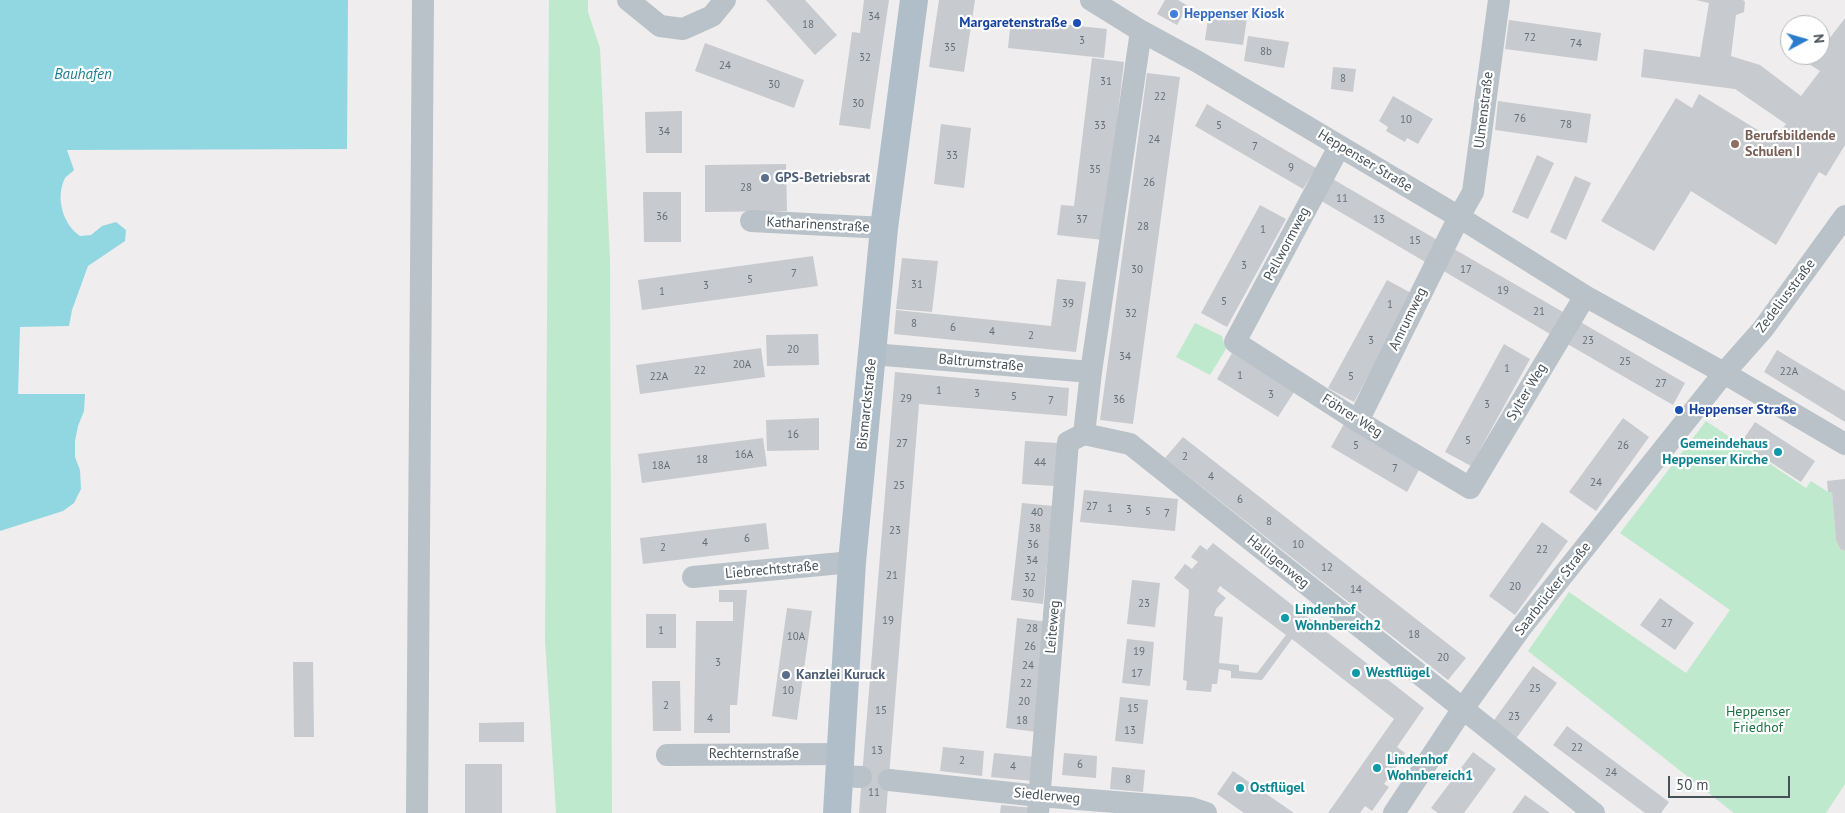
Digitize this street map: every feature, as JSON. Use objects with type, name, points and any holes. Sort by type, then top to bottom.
[{"type":"main road","name":"Bismarckstraße","points":[[837,812],[847,769],[852,562],[884,228],[914,0]]},
{"type":"street","points":[[417,813],[423,0]]},
{"type":"street","points":[[628,0],[660,26],[684,29],[712,16],[725,0]]},
{"type":"street","name":"Heppenser Straße","points":[[1091,0],[1116,6],[1141,31],[1198,62],[1459,217],[1584,296],[1724,373],[1845,444]]},
{"type":"street","name":"Ulmenstraße","points":[[1459,217],[1473,192],[1499,0]]},
{"type":"street","points":[[1076,438],[1091,372],[1141,31]]},
{"type":"street","name":"Pellwormweg","points":[[1235,342],[1339,146]]},
{"type":"street","name":"Zedeliusstraße","points":[[1724,373],[1763,329],[1845,216]]},
{"type":"street","name":"Amrumweg","points":[[1358,421],[1459,217]]},
{"type":"street","name":"Katharinenstraße","points":[[751,221],[884,228]]},
{"type":"street","name":"Sylter Weg","points":[[1470,488],[1584,296]]},
{"type":"street","name":"Föhrer Weg","points":[[1235,342],[1358,421],[1470,488]]},
{"type":"street","name":"Baltrumstraße","points":[[872,354],[1091,372]]},
{"type":"street","name":"Saarbrücker Straße","points":[[1394,813],[1462,710],[1520,629],[1724,373]]},
{"type":"street","name":"Halligenweg","points":[[1076,438],[1130,444],[1462,710],[1594,813]]},
{"type":"street","name":"Leiteweg","points":[[1038,804],[1076,438]]},
{"type":"street","name":"Liebrechtstraße","points":[[693,577],[852,562]]},
{"type":"street","name":"Rechternstraße","points":[[667,755],[847,769]]},
{"type":"street","name":"Siedlerweg","points":[[889,780],[1038,804],[1191,808],[1206,813]]},
{"type":"green space","points":[[549,0],[588,0],[588,12],[600,48],[610,259],[612,813],[556,813],[545,640]]},
{"type":"green space","points":[[1195,323],[1222,336],[1226,349],[1210,375],[1176,357]]},
{"type":"green space","name":"Heppenser Friedhof","points":[[1706,421],[1806,488],[1811,481],[1828,492],[1832,492],[1836,540],[1840,549],[1845,551],[1845,784],[1826,813],[1734,813],[1528,651],[1569,592],[1686,673],[1730,610],[1620,533]]},
{"type":"water","name":"Bauhafen","points":[[0,0],[348,0],[347,149],[67,150],[74,170],[65,178],[62,186],[61,202],[62,210],[69,225],[80,236],[91,235],[102,226],[116,222],[126,230],[125,241],[88,266],[72,310],[69,326],[20,327],[18,394],[85,394],[84,411],[75,441],[75,457],[80,470],[81,489],[74,503],[63,511],[0,531]]},
{"type":"building","points":[[766,0],[805,0],[837,35],[815,55]]},
{"type":"building","points":[[864,0],[889,0],[870,129],[839,125],[852,32],[860,33]]},
{"type":"building","points":[[939,0],[975,0],[964,72],[929,67]]},
{"type":"building","points":[[1165,0],[1178,0],[1188,6],[1177,25],[1157,14]]},
{"type":"building","points":[[1696,0],[1743,0],[1745,2],[1744,12],[1736,15],[1731,56],[1760,65],[1801,96],[1820,71],[1811,65],[1830,65],[1830,38],[1845,18],[1845,145],[1826,176],[1819,172],[1776,245],[1691,191],[1654,251],[1601,221],[1676,98],[1692,108],[1699,94],[1774,140],[1786,124],[1735,89],[1641,77],[1644,49],[1700,57],[1709,3]]},
{"type":"building","points":[[1209,12],[1247,18],[1243,45],[1205,40]]},
{"type":"building","points":[[1011,19],[1107,29],[1104,58],[1008,48]]},
{"type":"building","points":[[1509,20],[1601,33],[1597,61],[1505,49]]},
{"type":"building","points":[[1248,36],[1289,42],[1284,68],[1244,61]]},
{"type":"building","points":[[705,43],[804,80],[794,108],[695,71]]},
{"type":"building","points":[[1092,58],[1124,62],[1103,240],[1057,235],[1061,205],[1074,206]]},
{"type":"building","points":[[1333,67],[1356,69],[1353,92],[1331,89]]},
{"type":"building","points":[[1147,73],[1180,77],[1133,424],[1100,420]]},
{"type":"building","points":[[1393,96],[1433,119],[1418,144],[1407,138],[1405,142],[1386,131],[1388,127],[1379,121]]},
{"type":"building","points":[[1498,101],[1591,114],[1587,143],[1495,130]]},
{"type":"building","points":[[1207,104],[1316,168],[1303,189],[1195,126]]},
{"type":"building","points":[[682,111],[682,153],[646,153],[645,112]]},
{"type":"building","points":[[941,124],[971,128],[964,188],[934,184]]},
{"type":"building","points":[[1537,155],[1554,163],[1528,219],[1512,212]]},
{"type":"building","points":[[786,164],[787,211],[705,212],[705,165]]},
{"type":"building","points":[[1575,176],[1591,183],[1566,240],[1550,232]]},
{"type":"building","points":[[1331,178],[1439,241],[1427,263],[1318,199]]},
{"type":"building","points":[[643,192],[681,192],[681,242],[644,242]]},
{"type":"building","points":[[1260,205],[1286,219],[1227,327],[1201,313]]},
{"type":"building","points":[[1454,249],[1563,312],[1550,334],[1442,270]]},
{"type":"building","points":[[813,256],[818,286],[642,310],[638,280]]},
{"type":"building","points":[[902,258],[938,261],[932,312],[896,309]]},
{"type":"building","points":[[1057,279],[1086,282],[1076,352],[894,334],[896,310],[1051,326]]},
{"type":"building","points":[[1387,280],[1413,294],[1354,402],[1328,388]]},
{"type":"building","points":[[1577,320],[1685,383],[1673,405],[1564,342]]},
{"type":"building","points":[[818,334],[819,365],[767,366],[766,335]]},
{"type":"building","points":[[1504,344],[1530,359],[1471,466],[1445,452]]},
{"type":"building","points":[[761,348],[765,377],[640,394],[636,365]]},
{"type":"building","points":[[1777,350],[1845,391],[1845,422],[1764,372]]},
{"type":"building","points":[[1232,353],[1294,392],[1278,417],[1217,379]]},
{"type":"building","points":[[895,372],[1069,388],[1067,416],[919,404],[886,813],[859,813]]},
{"type":"building","points":[[819,418],[819,450],[767,451],[766,420]]},
{"type":"building","points":[[1623,418],[1649,437],[1596,511],[1569,492]]},
{"type":"building","name":"Gemeindehaus Heppenser Kirche","points":[[1755,422],[1815,461],[1801,482],[1741,443]]},
{"type":"building","points":[[1344,424],[1420,468],[1407,492],[1331,447]]},
{"type":"building","points":[[1183,437],[1466,658],[1448,680],[1165,458]]},
{"type":"building","points":[[763,438],[767,466],[642,483],[638,454]]},
{"type":"building","points":[[1025,441],[1058,443],[1055,486],[1022,484]]},
{"type":"building","points":[[1845,479],[1845,551],[1840,549],[1836,540],[1832,492],[1828,492],[1827,481]]},
{"type":"building","points":[[1084,490],[1178,499],[1175,531],[1080,522]]},
{"type":"building","points":[[1022,503],[1053,506],[1043,604],[1011,600]]},
{"type":"building","points":[[1542,522],[1568,541],[1515,615],[1489,596]]},
{"type":"building","points":[[766,523],[769,549],[643,564],[640,538]]},
{"type":"building","points":[[1213,543],[1424,708],[1397,747],[1405,753],[1384,784],[1389,787],[1372,811],[1365,806],[1360,813],[1328,813],[1394,719],[1292,639],[1262,680],[1231,678],[1231,671],[1219,669],[1217,684],[1212,684],[1211,692],[1186,690],[1187,681],[1183,680],[1189,590],[1174,578],[1185,564],[1192,569],[1198,562],[1191,557],[1200,545],[1207,550]],"holes":[[[1220,586],[1286,635],[1257,673],[1239,671],[1239,665],[1219,663],[1223,617],[1214,616],[1216,609],[1226,598],[1217,591]]]},
{"type":"building","points":[[1132,580],[1160,583],[1155,627],[1127,624]]},
{"type":"building","points":[[719,590],[747,590],[737,705],[730,705],[730,733],[694,733],[696,621],[733,621],[733,602],[719,602]]},
{"type":"building","points":[[1660,598],[1694,623],[1675,650],[1640,625]]},
{"type":"building","points":[[787,608],[812,611],[797,720],[772,716]]},
{"type":"building","points":[[646,614],[676,614],[676,648],[646,648]]},
{"type":"building","points":[[1017,618],[1048,622],[1037,732],[1006,728]]},
{"type":"building","points":[[1127,639],[1154,642],[1150,686],[1122,683]]},
{"type":"building","points":[[293,662],[313,662],[314,737],[294,737]]},
{"type":"building","points":[[1533,666],[1557,683],[1515,740],[1492,723]]},
{"type":"building","points":[[652,681],[680,681],[681,731],[653,731]]},
{"type":"building","points":[[1120,697],[1148,700],[1143,744],[1115,741]]},
{"type":"building","points":[[524,722],[524,742],[479,742],[479,723]]},
{"type":"building","points":[[1567,726],[1669,802],[1661,813],[1645,813],[1553,745]]},
{"type":"building","points":[[943,747],[984,751],[982,776],[940,771]]},
{"type":"building","points":[[1473,752],[1496,769],[1464,813],[1438,813],[1431,808]]},
{"type":"building","points":[[994,753],[1035,757],[1033,781],[991,777]]},
{"type":"building","points":[[1064,753],[1097,756],[1096,778],[1062,775]]},
{"type":"building","points":[[465,764],[502,764],[502,813],[465,813]]},
{"type":"building","points":[[1112,767],[1145,770],[1143,792],[1110,789]]},
{"type":"building","name":"Ostflügel","points":[[1233,771],[1294,813],[1244,813],[1217,794]]},
{"type":"building","points":[[1525,795],[1550,813],[1512,813]]},
{"type":"building","points":[[1001,805],[1034,808],[1034,813],[1000,813]]},
{"type":"place","name":"Heppenser Kiosk","points":[[1174,14]]},
{"type":"place","name":"Margaretenstraße","points":[[1077,23]]},
{"type":"place","name":"Berufsbildende Schulen I","points":[[1735,144]]},
{"type":"place","name":"GPS-Betriebsrat","points":[[765,178]]},
{"type":"place","name":"Heppenser Straße","points":[[1679,410]]},
{"type":"place","name":"Gemeindehaus Heppenser Kirche","points":[[1778,452]]},
{"type":"place","name":"Lindenhof Wohnbereich2","points":[[1285,618]]},
{"type":"place","name":"Westflügel","points":[[1356,673]]},
{"type":"place","name":"Kanzlei Kuruck","points":[[786,675]]},
{"type":"place","name":"Lindenhof Wohnbereich1","points":[[1377,768]]},
{"type":"place","name":"Ostflügel","points":[[1240,788]]}]
